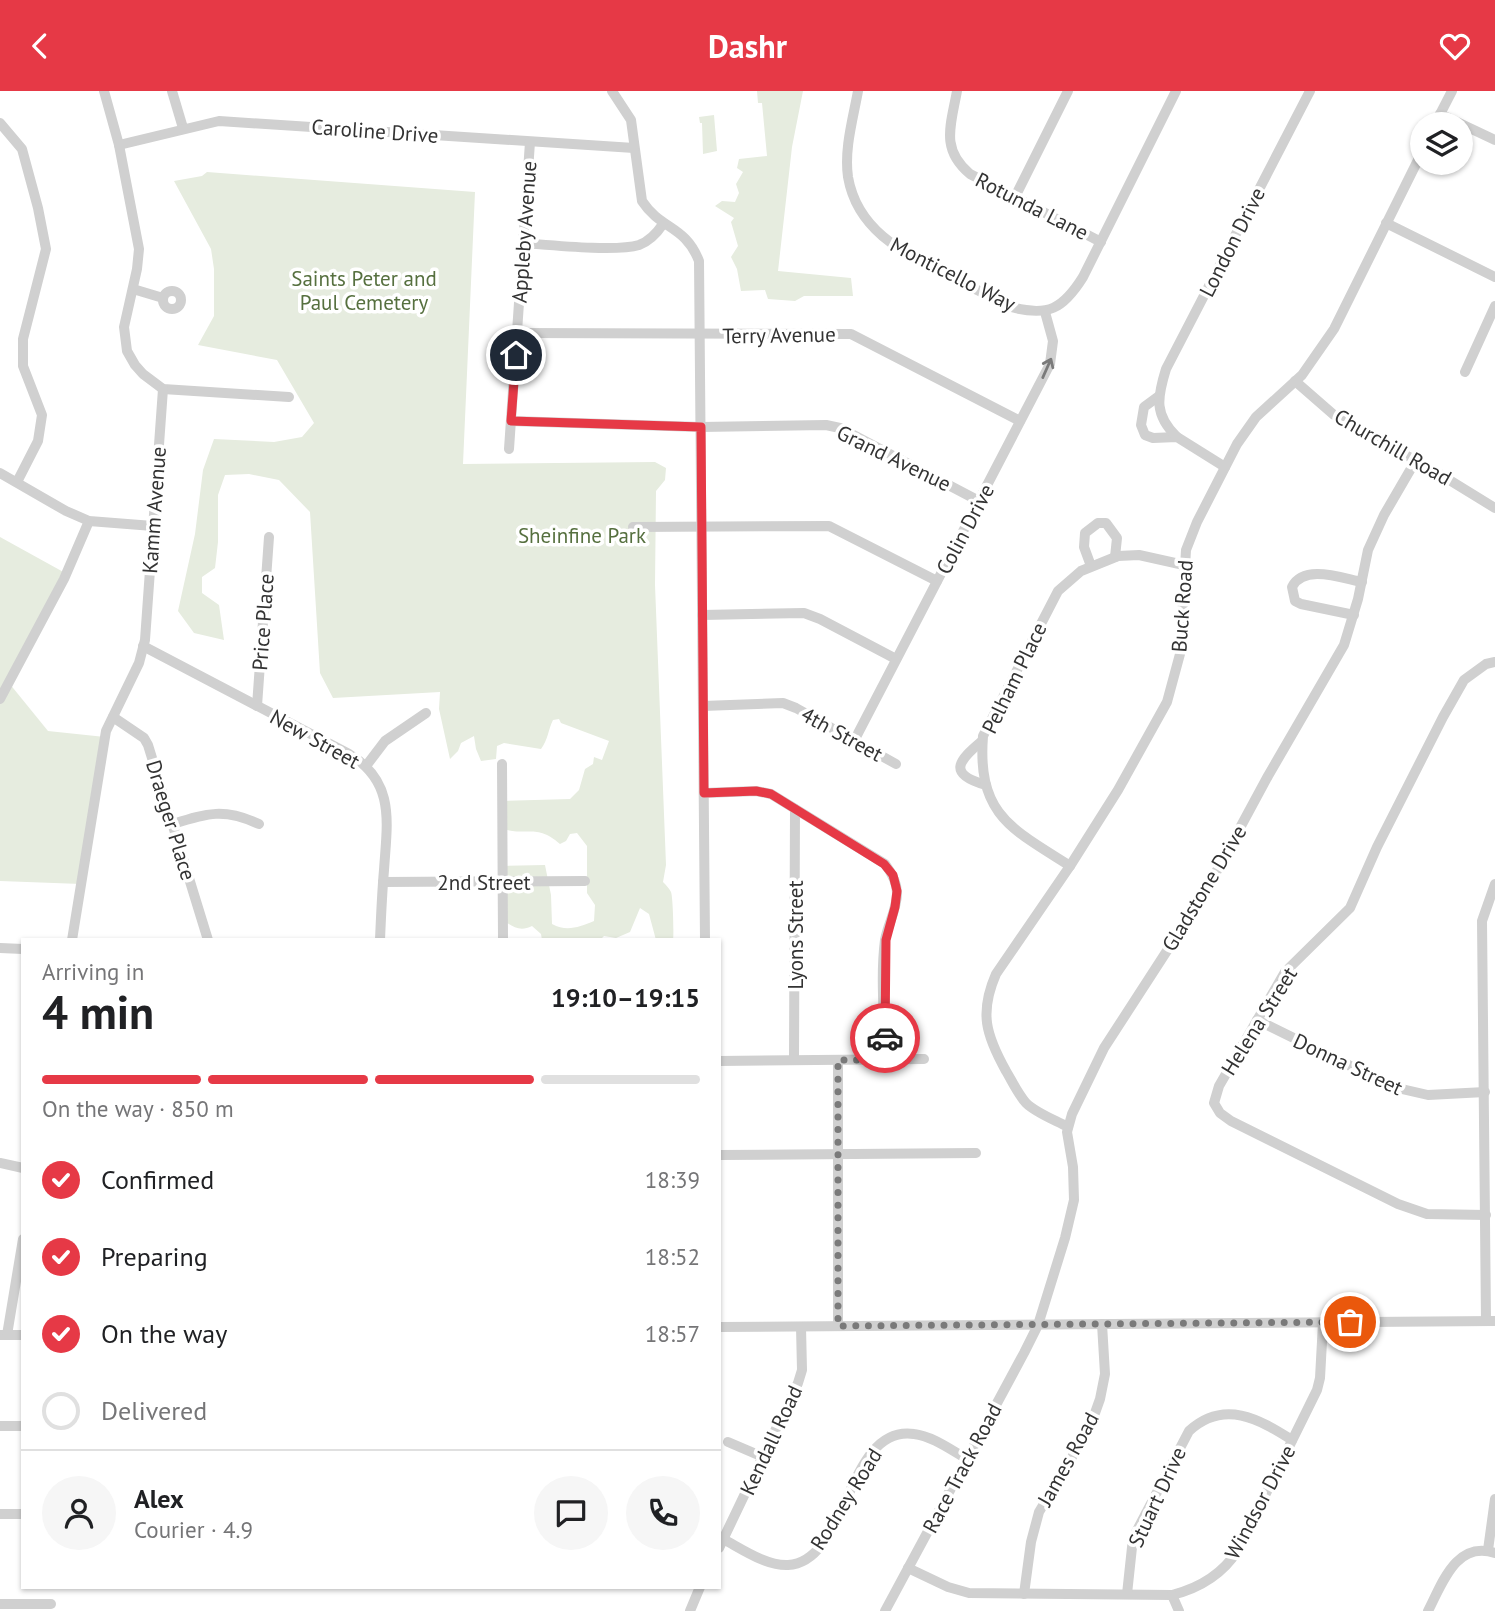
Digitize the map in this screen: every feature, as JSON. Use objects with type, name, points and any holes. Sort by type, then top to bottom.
[{"type":"street","points":[[104,91],[119,145],[139,249],[124,327],[127,351],[143,374],[163,389],[289,397]]},
{"type":"street","points":[[172,91],[183,128]]},
{"type":"street","points":[[612,91],[631,120],[642,201],[663,224],[688,240],[699,261],[705,938]]},
{"type":"street","name":"Monticello Way","points":[[858,91],[848,148],[848,176],[860,210],[871,226],[898,250],[1010,307],[1029,312],[1045,312],[1061,304],[1074,292],[1176,91]]},
{"type":"street","name":"Rotunda Lane","points":[[957,91],[949,138],[952,154],[958,164],[970,174],[1101,242]]},
{"type":"street","points":[[1015,197],[1068,91]]},
{"type":"street","name":"London Drive","points":[[1225,467],[1177,437],[1165,425],[1159,405],[1166,369],[1310,91]]},
{"type":"street","points":[[1442,112],[1452,91]]},
{"type":"street","name":"Caroline Drive","points":[[119,145],[219,121],[634,148]]},
{"type":"street","points":[[0,123],[22,149],[46,249],[23,339],[23,366],[42,415],[37,441],[17,482]]},
{"type":"street","points":[[1473,132],[1495,140]]},
{"type":"street","name":"Appleby Avenue","points":[[509,449],[530,142]]},
{"type":"street","name":"Buck Road","points":[[1068,1127],[1027,1105],[992,1046],[986,1023],[986,1003],[996,974],[1118,790],[1167,702],[1180,654],[1186,550],[1196,521],[1237,444],[1256,417],[1295,381],[1334,330],[1410,175]]},
{"type":"street","points":[[1386,223],[1495,277]]},
{"type":"street","points":[[523,243],[621,248],[650,239],[663,224]]},
{"type":"street","points":[[133,289],[163,298]]},
{"type":"street","points":[[1465,372],[1495,306]]},
{"type":"street","name":"Colin Drive","points":[[854,741],[1052,354],[1053,341],[1045,312]]},
{"type":"street","name":"Terry Avenue","points":[[517,334],[852,334],[1020,421]]},
{"type":"street","name":"Churchill Road","points":[[1295,381],[1334,415],[1495,508]]},
{"type":"street","name":"Kamm Avenue","points":[[72,938],[106,731],[139,663],[144,646],[163,389]]},
{"type":"street","name":"London Drive","points":[[1160,396],[1144,407],[1141,425],[1145,435],[1153,438],[1177,437]]},
{"type":"street","name":"Grand Avenue","points":[[511,421],[701,427],[826,425],[840,428],[979,501]]},
{"type":"street","name":"Gladstone Drive","points":[[1038,1325],[1074,1200],[1073,1167],[1067,1132],[1085,1083],[1104,1048],[1208,889],[1268,776],[1344,645],[1368,550],[1416,460]]},
{"type":"street","points":[[0,473],[89,521],[153,526]]},
{"type":"street","points":[[0,699],[64,579],[89,521]]},
{"type":"street","points":[[1091,566],[1084,547],[1085,533],[1098,523],[1106,523],[1117,538],[1115,557]]},
{"type":"street","points":[[633,527],[829,526],[937,581]]},
{"type":"street","name":"Price Place","points":[[257,706],[269,537]]},
{"type":"street","name":"Pelham Place","points":[[1070,866],[1012,829],[995,808],[986,785],[981,758],[982,741],[996,707],[1058,591],[1081,571],[1115,557],[1139,555],[1184,565]]},
{"type":"street","points":[[1353,615],[1301,604],[1292,595],[1292,587],[1296,579],[1308,574],[1362,582]]},
{"type":"street","points":[[702,615],[804,613],[896,659]]},
{"type":"street","name":"New Street","points":[[144,646],[349,754],[366,766],[377,781],[386,807],[380,938]]},
{"type":"street","name":"Helena Street","points":[[1486,1215],[1427,1214],[1398,1204],[1231,1121],[1220,1113],[1214,1103],[1219,1086],[1285,972],[1350,908],[1377,847],[1464,680],[1486,664],[1495,662]]},
{"type":"street","name":"4th Street","points":[[703,706],[783,703],[897,764]]},
{"type":"street","points":[[366,766],[385,741],[426,713]]},
{"type":"street","name":"Draeger Place","points":[[113,717],[144,739],[148,745],[207,938]]},
{"type":"street","points":[[982,741],[964,757],[960,769],[969,780],[986,785]]},
{"type":"street","points":[[502,764],[503,938]]},
{"type":"street","points":[[704,793],[756,791],[771,794],[884,864],[893,875],[897,891],[884,958],[885,1060]]},
{"type":"street","name":"Lyons Street","points":[[794,1060],[795,809]]},
{"type":"street","points":[[173,824],[208,813],[229,813],[260,824]]},
{"type":"street","name":"2nd Street","points":[[383,882],[585,881]]},
{"type":"street","points":[[721,1327],[1490,1321],[1482,921],[1490,917],[1495,884]]},
{"type":"street","points":[[0,948],[21,949]]},
{"type":"street","name":"Donna Street","points":[[1257,1020],[1393,1087],[1428,1095],[1485,1093]]},
{"type":"street","points":[[721,1061],[924,1059]]},
{"type":"street","points":[[838,1060],[838,1326]]},
{"type":"street","points":[[721,1155],[975,1153]]},
{"type":"street","points":[[0,1163],[21,1168]]},
{"type":"street","points":[[4,1335],[21,1249]]},
{"type":"street","name":"Windsor Drive","points":[[908,1568],[948,1587],[969,1593],[1172,1595],[1200,1586],[1216,1576],[1238,1550],[1317,1390],[1323,1323]]},
{"type":"street","name":"James Road","points":[[1024,1594],[1031,1542],[1040,1512],[1090,1427],[1100,1399],[1105,1374],[1102,1324]]},
{"type":"street","name":"Race Track Road","points":[[885,1611],[1038,1325]]},
{"type":"street","name":"Kendall Road","points":[[721,1544],[802,1370],[801,1327]]},
{"type":"street","name":"Stuart Drive","points":[[1128,1594],[1133,1538],[1189,1431],[1198,1422],[1231,1414],[1264,1422],[1292,1440]]},
{"type":"street","points":[[0,1426],[21,1426]]},
{"type":"street","name":"Rodney Road","points":[[721,1544],[779,1564],[798,1563],[813,1555],[820,1549],[869,1457],[886,1439],[903,1433],[920,1435],[967,1459]]},
{"type":"street","points":[[728,1441],[763,1457]]},
{"type":"street","points":[[1428,1611],[1455,1562],[1468,1554],[1491,1552],[1495,1499]]},
{"type":"street","points":[[0,1514],[21,1514]]},
{"type":"street","points":[[690,1611],[699,1589]]},
{"type":"street","points":[[1172,1595],[1179,1611]]},
{"type":"street","points":[[0,1604],[51,1604]]},
{"type":"green space","points":[[757,91],[803,91],[792,147],[778,271],[851,278],[853,296],[804,296],[795,301],[768,299],[765,290],[741,291],[737,269],[731,257],[738,246],[731,222],[734,218],[715,206],[722,201],[735,202],[739,193],[736,184],[743,172],[737,168],[739,159],[767,156],[762,103],[758,103]]},
{"type":"green space","points":[[714,115],[717,151],[703,154],[702,123],[699,117]]},
{"type":"green space","points":[[207,172],[475,192],[463,464],[655,462],[666,468],[665,480],[656,491],[655,585],[666,865],[663,882],[672,895],[673,938],[655,938],[649,914],[640,908],[630,932],[616,938],[542,938],[532,926],[517,928],[503,920],[502,866],[545,865],[551,895],[552,924],[568,928],[594,921],[595,905],[587,893],[587,846],[577,833],[570,834],[566,841],[560,844],[538,832],[503,829],[503,801],[570,799],[579,790],[585,769],[593,764],[594,757],[602,760],[609,741],[561,723],[559,719],[553,720],[541,749],[504,743],[497,746],[496,759],[481,761],[474,736],[461,743],[450,759],[439,709],[440,692],[333,698],[320,673],[310,512],[279,480],[249,474],[225,475],[218,495],[215,568],[202,577],[202,593],[219,605],[224,640],[194,633],[178,611],[195,534],[203,470],[214,439],[274,442],[302,437],[314,423],[277,360],[198,345],[214,316],[214,269],[211,249],[174,181],[202,176]]},
{"type":"green space","points":[[0,537],[67,574],[9,683],[48,731],[105,737],[81,884],[0,881]]},
{"type":"way so far","points":[[885,1038],[885,1060],[838,1060],[838,1326],[1350,1322]]},
{"type":"route","points":[[516,355],[511,421],[701,427],[704,793],[756,791],[771,794],[884,864],[893,875],[897,891],[884,958],[885,1038]]},
{"type":"park label","name":"Saints Peter and Paul Cemetery","points":[[364,290]]},
{"type":"park label","name":"Sheinfine Park","points":[[582,535]]}]
